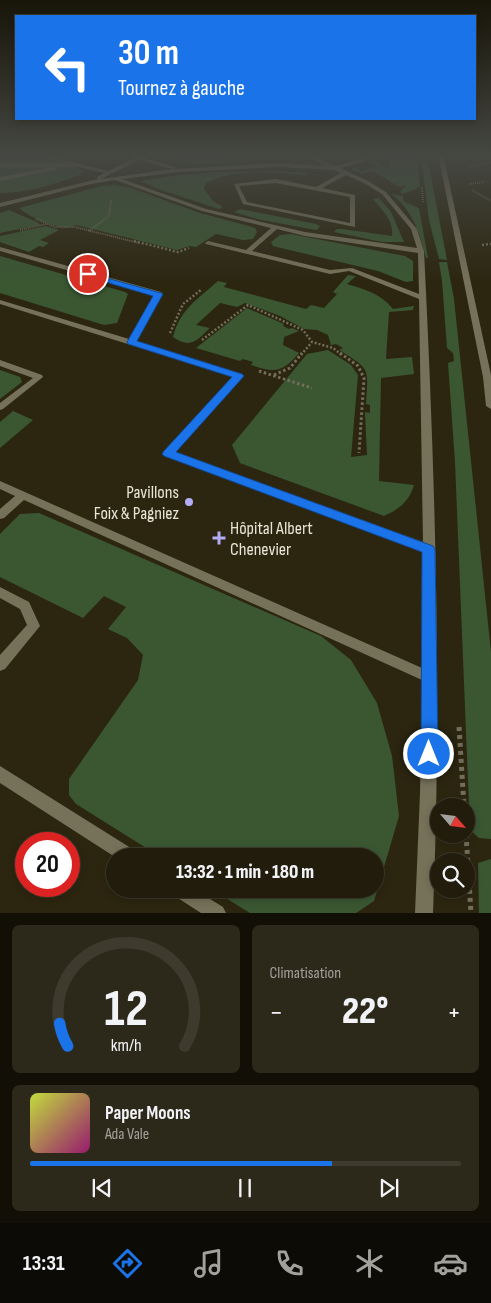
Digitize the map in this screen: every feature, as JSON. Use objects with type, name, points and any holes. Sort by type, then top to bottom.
[{"type":"street","points":[[1,203],[28,197]]},
{"type":"street","points":[[165,197],[204,210],[276,227],[320,236],[421,251]]},
{"type":"street","points":[[242,197],[245,202],[353,226],[353,197]]},
{"type":"street","points":[[387,197],[414,229],[421,251],[427,415],[429,677],[429,813],[424,913]]},
{"type":"street","points":[[449,197],[487,377],[491,406]]},
{"type":"street","points":[[320,236],[334,222]]},
{"type":"street","points":[[248,252],[276,227]]},
{"type":"street","points":[[208,242],[330,272],[350,269],[423,298]]},
{"type":"street","points":[[0,249],[158,294],[132,342]]},
{"type":"street","points":[[0,302],[239,376],[168,454],[428,550]]},
{"type":"street","points":[[0,363],[39,376],[0,407]]},
{"type":"street","points":[[0,485],[429,677]]},
{"type":"street","points":[[0,515],[23,495]]},
{"type":"street","points":[[0,592],[25,606],[34,626],[0,665]]},
{"type":"street","points":[[0,774],[116,848]]},
{"type":"street","points":[[193,898],[217,913]]},
{"type":"path","points":[[89,230],[108,216],[111,197]]},
{"type":"path","points":[[1,203],[47,224],[67,230],[75,227],[178,252],[198,248],[208,242]]},
{"type":"path","points":[[19,230],[47,224]]},
{"type":"path","points":[[200,342],[248,305],[303,330],[312,342],[333,348],[358,366],[364,378],[359,453]]},
{"type":"path","points":[[272,375],[290,368],[312,342]]},
{"type":"path","points":[[466,843],[470,913]]},
{"type":"green space","points":[[62,197],[155,197],[200,213],[255,228],[257,232],[253,239],[243,240],[216,234],[196,247],[189,246],[177,250],[76,225],[62,227],[46,223],[19,208]]},
{"type":"green space","points":[[181,197],[210,197],[223,207],[219,209]]},
{"type":"green space","points":[[394,197],[403,197],[403,201],[419,208],[428,258],[426,258],[418,231],[410,214]]},
{"type":"green space","points":[[426,197],[435,197],[447,260],[439,259],[429,220]]},
{"type":"green space","points":[[379,198],[391,212],[404,242],[382,242],[334,232],[337,229],[342,229],[392,236],[389,220],[373,199]]},
{"type":"green space","points":[[240,209],[320,226],[317,230],[310,229],[257,219],[234,212]]},
{"type":"green space","points":[[9,210],[39,223],[39,225],[0,233],[0,213]]},
{"type":"green space","points":[[46,226],[59,230],[40,240],[49,243],[29,252],[0,242],[0,236]]},
{"type":"green space","points":[[291,234],[405,256],[413,261],[413,281],[406,282],[378,271],[273,246],[271,242],[280,235]]},
{"type":"green space","points":[[0,256],[125,292],[128,294],[117,323],[104,325],[0,293]]},
{"type":"green space","points":[[439,262],[447,262],[454,299],[491,652],[491,839],[479,838],[475,834],[475,798],[469,798],[455,462],[448,363],[454,361],[453,353],[447,348]]},
{"type":"green space","points":[[348,275],[356,276],[347,284],[378,296],[393,309],[414,306],[413,310],[389,312],[386,359],[412,357],[414,374],[381,378],[379,481],[414,485],[403,504],[384,516],[240,463],[232,445],[307,354],[328,350],[351,365],[358,375],[351,457],[367,455],[365,412],[370,413],[370,405],[366,404],[367,376],[362,366],[339,350],[343,348],[336,344],[331,345],[328,335],[317,330],[304,329],[280,316],[245,303],[237,307],[220,303],[196,325],[210,328],[197,340],[189,343],[179,341],[173,337],[176,327],[185,312],[218,281],[227,283],[224,287],[306,309],[311,305],[324,308],[337,294],[333,292]]},
{"type":"green space","points":[[247,308],[284,324],[283,326],[289,329],[292,328],[299,331],[284,337],[283,345],[299,353],[283,368],[266,369],[251,365],[253,362],[243,359],[240,361],[196,348]]},
{"type":"green space","points":[[0,370],[20,377],[22,382],[0,399]]},
{"type":"green space","points":[[13,411],[33,420],[0,448],[0,422]]},
{"type":"green space","points":[[39,513],[321,636],[351,660],[377,703],[392,756],[399,816],[384,867],[384,848],[146,848],[76,804],[69,795],[69,779],[138,680],[143,655],[127,638],[108,629],[126,607],[104,596],[83,618],[0,577],[0,534],[20,514]]},
{"type":"green space","points":[[491,859],[491,913],[479,913],[478,863]]},
{"type":"green space","points":[[226,898],[375,898],[374,901],[356,913],[250,913]]},
{"type":"place","name":"Pavillons Foix & Pagniez","points":[[189,502]]},
{"type":"place","name":"Hôpital Albert Chenevier","points":[[219,538]]},
{"type":"route","points":[[88,274],[158,294],[132,342],[239,376],[168,454],[428,550],[429,754]]}]
